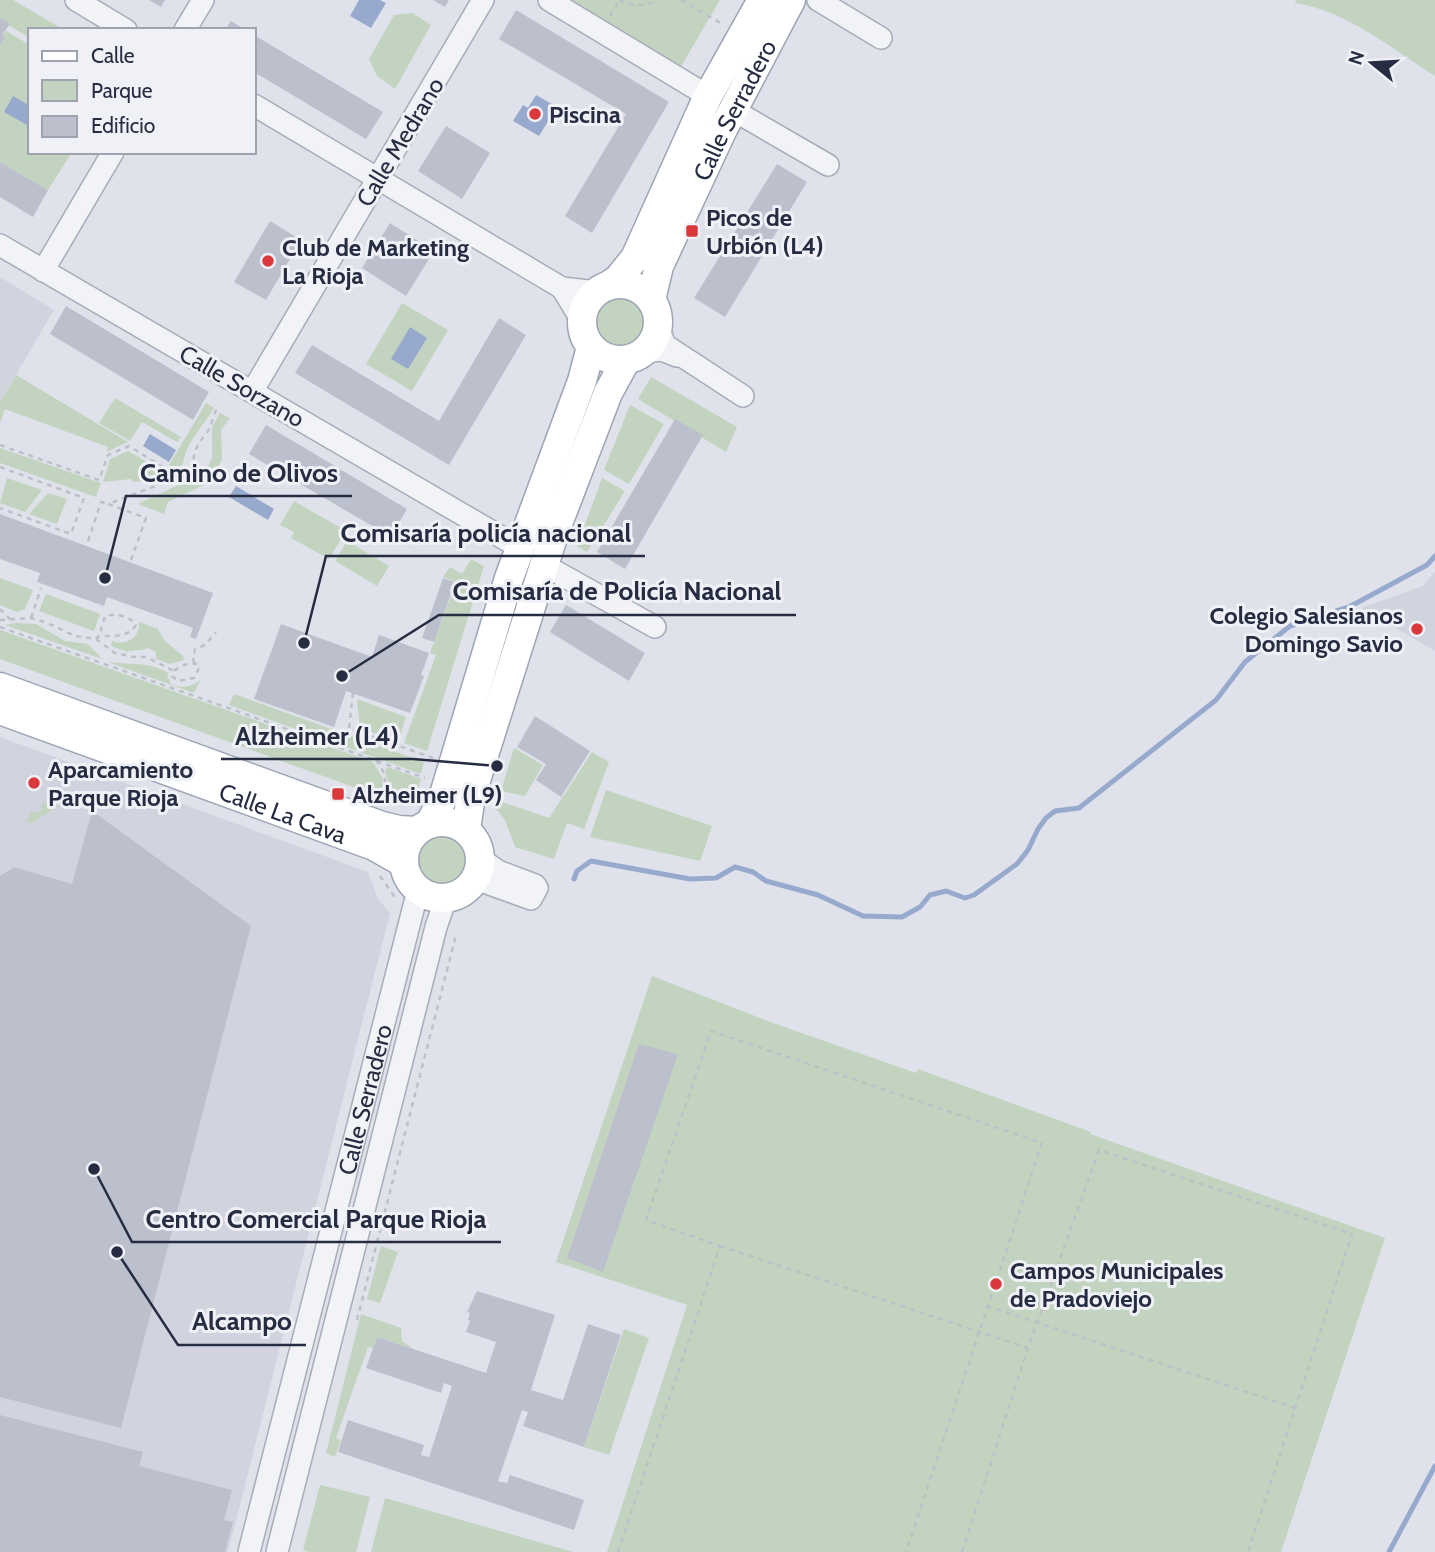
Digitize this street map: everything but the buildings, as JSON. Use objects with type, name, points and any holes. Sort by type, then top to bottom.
[{"type":"main road","name":"Calle Serradero","points":[[602,289],[618,279],[635,258],[708,96],[762,0]]},
{"type":"main road","name":"Calle Serradero","points":[[655,314],[659,267],[733,110],[791,0]]},
{"type":"main road","points":[[423,827],[449,822],[466,829],[474,837],[477,871],[461,893],[446,898],[432,897],[418,890],[408,878],[404,863],[407,846],[423,827],[445,789],[520,548],[582,381],[589,300],[602,289],[620,284],[632,286],[642,292],[655,314],[651,345],[635,356],[608,393],[544,565],[471,796],[466,829]]},
{"type":"main road","points":[[586,334],[607,358],[635,356]]},
{"type":"main road","name":"Calle La Cava","points":[[0,687],[376,824],[399,830],[423,827]]},
{"type":"main road","name":"Calle La Cava","points":[[0,710],[374,846],[404,863]]},
{"type":"street","points":[[76,0],[123,28]]},
{"type":"street","points":[[186,28],[203,0]]},
{"type":"street","name":"Calle Medrano","points":[[252,392],[484,0]]},
{"type":"street","points":[[549,0],[708,96]]},
{"type":"street","points":[[818,0],[881,38]]},
{"type":"street","points":[[256,106],[562,288],[602,289]]},
{"type":"street","points":[[733,110],[828,165]]},
{"type":"street","points":[[43,271],[112,154]]},
{"type":"street","name":"Calle Sorzano","points":[[0,245],[520,548]]},
{"type":"street","points":[[562,288],[586,334]]},
{"type":"street","points":[[655,314],[665,345],[743,396]]},
{"type":"street","points":[[635,356],[662,350],[686,359]]},
{"type":"street","points":[[544,565],[655,627]]},
{"type":"street","name":"Calle Serradero","points":[[249,1552],[418,890]]},
{"type":"street","name":"Calle Serradero","points":[[277,1552],[436,927],[446,898]]},
{"type":"path","points":[[619,0],[638,6],[657,0]]},
{"type":"path","points":[[681,0],[742,36]]},
{"type":"path","points":[[108,504],[192,472],[198,440],[205,435],[217,408]]},
{"type":"path","points":[[0,446],[99,480],[108,455],[129,446],[179,477]]},
{"type":"path","points":[[0,467],[84,498],[71,534],[0,508]]},
{"type":"path","points":[[88,541],[101,502],[146,518],[131,560]]},
{"type":"path","points":[[31,618],[41,588]]},
{"type":"path","points":[[0,609],[11,620]]},
{"type":"path","points":[[96,639],[124,635],[136,625],[121,616],[105,616],[101,629],[103,636]]},
{"type":"path","points":[[0,620],[31,618],[75,636],[96,639],[115,653],[146,657],[172,670],[172,676],[178,681],[194,678],[199,671],[198,664],[194,663],[192,658],[195,649],[205,645],[216,632]]},
{"type":"path","points":[[0,627],[419,775],[445,789]]},
{"type":"path","points":[[172,673],[180,667],[194,663]]},
{"type":"path","points":[[353,693],[349,728],[435,759]]},
{"type":"path","points":[[357,1319],[455,939],[450,931]]},
{"type":"path","points":[[906,1552],[979,1332],[987,1306],[1042,1143],[711,1031],[646,1220],[720,1247],[979,1332],[1028,1348]]},
{"type":"path","points":[[962,1552],[1028,1348],[1099,1150],[1352,1234],[1248,1552]]},
{"type":"path","points":[[618,1552],[720,1247]]},
{"type":"path","points":[[987,1306],[1295,1408]]},
{"type":"shaded area","points":[[0,277],[54,310],[0,402]]},
{"type":"shaded area","name":"Colegio Salesianos Domingo Savio","points":[[1435,571],[1435,651],[1361,608],[1423,586]]},
{"type":"shaded area","points":[[0,737],[368,872],[378,899],[390,913],[228,1552],[0,1552]]},
{"type":"green space","points":[[0,0],[13,0],[61,28],[28,28],[28,37],[0,20]]},
{"type":"green space","points":[[561,0],[720,0],[679,70]]},
{"type":"green space","points":[[1296,0],[1435,0],[1435,76],[1351,22],[1314,7],[1295,3]]},
{"type":"green space","points":[[413,13],[431,25],[395,89],[377,76],[369,59],[394,15]]},
{"type":"green space","points":[[6,31],[28,44],[28,154],[71,154],[48,190],[0,162],[0,46],[5,37],[2,35]]},
{"type":"green space","points":[[621,298],[638,305],[645,322],[638,339],[621,346],[604,339],[597,322],[604,305]]},
{"type":"green space","points":[[402,303],[448,330],[412,391],[366,364]]},
{"type":"green space","points":[[16,375],[128,442],[106,452],[108,447],[5,409],[0,423],[0,402]]},
{"type":"green space","points":[[651,377],[737,427],[726,452],[638,399]]},
{"type":"green space","points":[[115,398],[181,437],[177,442],[142,422],[130,441],[99,423]]},
{"type":"green space","points":[[206,403],[214,408],[191,442],[183,464],[175,469],[169,465]]},
{"type":"green space","points":[[630,405],[664,424],[629,484],[604,470]]},
{"type":"green space","points":[[220,413],[230,418],[221,430],[222,460],[208,483],[168,502],[164,514],[138,504],[204,473],[212,458],[212,427]]},
{"type":"green space","points":[[0,448],[101,483],[96,497],[0,463]]},
{"type":"green space","points":[[128,451],[164,472],[148,481],[133,482],[131,479],[103,482],[110,459]]},
{"type":"green space","points":[[7,478],[42,490],[25,512],[0,503]]},
{"type":"green space","points":[[602,478],[625,491],[587,552],[577,546]]},
{"type":"green space","points":[[48,493],[67,499],[57,524],[29,514]]},
{"type":"green space","points":[[294,501],[346,531],[329,559],[291,538],[294,532],[280,525]]},
{"type":"green space","points":[[347,541],[389,566],[377,586],[335,561]]},
{"type":"green space","points":[[471,559],[484,566],[427,751],[404,743],[436,655],[430,653],[456,582],[443,577],[450,567],[462,574]]},
{"type":"green space","points":[[0,578],[33,590],[25,609],[17,612],[0,605]]},
{"type":"green space","points":[[46,594],[100,614],[94,631],[39,611]]},
{"type":"green space","points":[[139,622],[158,629],[164,640],[183,656],[184,660],[170,664],[156,659],[156,652],[148,648],[128,652],[111,646],[112,641],[122,643],[131,640],[137,633]]},
{"type":"green space","points":[[36,624],[65,641],[88,644],[102,659],[5,625]]},
{"type":"green space","points":[[0,630],[373,762],[383,779],[381,797],[0,659]]},
{"type":"green space","points":[[107,662],[161,669],[169,673],[167,675],[171,684],[183,687],[201,679],[194,693]]},
{"type":"green space","points":[[234,694],[424,762],[421,774],[229,705]]},
{"type":"green space","points":[[357,699],[406,717],[398,741],[360,728]]},
{"type":"green space","points":[[514,748],[543,765],[525,796],[501,791]]},
{"type":"green space","points":[[592,752],[609,762],[584,829],[567,823],[554,859],[515,847],[505,820],[496,809],[499,801],[549,818]]},
{"type":"green space","points":[[388,767],[421,779],[418,789],[394,802],[385,799],[388,782],[385,770]]},
{"type":"green space","points":[[606,790],[712,826],[700,861],[590,837]]},
{"type":"green space","points":[[43,802],[59,806],[32,823],[27,822],[31,811],[40,813]]},
{"type":"green space","points":[[443,834],[462,841],[469,860],[462,879],[443,886],[424,879],[417,860],[424,841]]},
{"type":"green space","name":"Campos Municipales de Pradoviejo","points":[[652,976],[773,1023],[916,1073],[918,1069],[1091,1132],[1090,1134],[1385,1238],[1281,1552],[607,1552],[687,1305],[556,1262]]},
{"type":"green space","points":[[381,1246],[398,1252],[380,1303],[367,1299]]},
{"type":"green space","points":[[361,1314],[401,1328],[402,1341],[414,1349],[377,1337],[373,1348],[368,1347],[336,1438],[341,1440],[335,1457],[326,1453]]},
{"type":"green space","points":[[624,1329],[649,1338],[609,1455],[584,1447]]},
{"type":"green space","points":[[320,1485],[370,1497],[356,1552],[303,1550]]},
{"type":"green space","points":[[385,1498],[573,1552],[371,1552]]},
{"type":"water","points":[[359,0],[380,0],[386,3],[371,28],[350,16]]},
{"type":"water","name":"Piscina","points":[[536,95],[557,107],[539,136],[513,121],[523,105],[528,108]]},
{"type":"water","points":[[13,96],[28,105],[28,124],[27,125],[4,112]]},
{"type":"water","points":[[410,327],[427,338],[408,369],[391,359]]},
{"type":"water","points":[[150,434],[176,450],[169,462],[143,446]]},
{"type":"water","points":[[236,486],[274,509],[268,520],[229,497]]},
{"type":"waterway","points":[[574,879],[577,871],[591,861],[690,879],[716,878],[735,867],[753,872],[766,881],[818,895],[863,916],[902,917],[920,907],[930,895],[946,891],[965,898],[974,895],[1017,864],[1046,818],[1055,811],[1079,808],[1216,700],[1245,662],[1290,626],[1349,607],[1427,565],[1435,556]]},
{"type":"waterway","points":[[1389,1552],[1435,1466]]},
{"type":"place","name":"Piscina","points":[[535,114]]},
{"type":"place","name":"Picos de Urbión (L4)","points":[[692,231]]},
{"type":"place","name":"Club de Marketing La Rioja","points":[[268,261]]},
{"type":"place","name":"Camino de Olivos","points":[[105,578]]},
{"type":"place","name":"Colegio Salesianos Domingo Savio","points":[[1417,629]]},
{"type":"place","name":"Comisaría policía nacional","points":[[304,643]]},
{"type":"place","name":"Comisaría de Policía Nacional","points":[[342,676]]},
{"type":"place","name":"Alzheimer (L4)","points":[[497,766]]},
{"type":"place","name":"Aparcamiento Parque Rioja","points":[[34,783]]},
{"type":"place","name":"Alzheimer (L9)","points":[[338,794]]},
{"type":"place","name":"Centro Comercial Parque Rioja","points":[[94,1169]]},
{"type":"place","name":"Alcampo","points":[[117,1252]]},
{"type":"place","name":"Campos Municipales de Pradoviejo","points":[[996,1284]]}]
